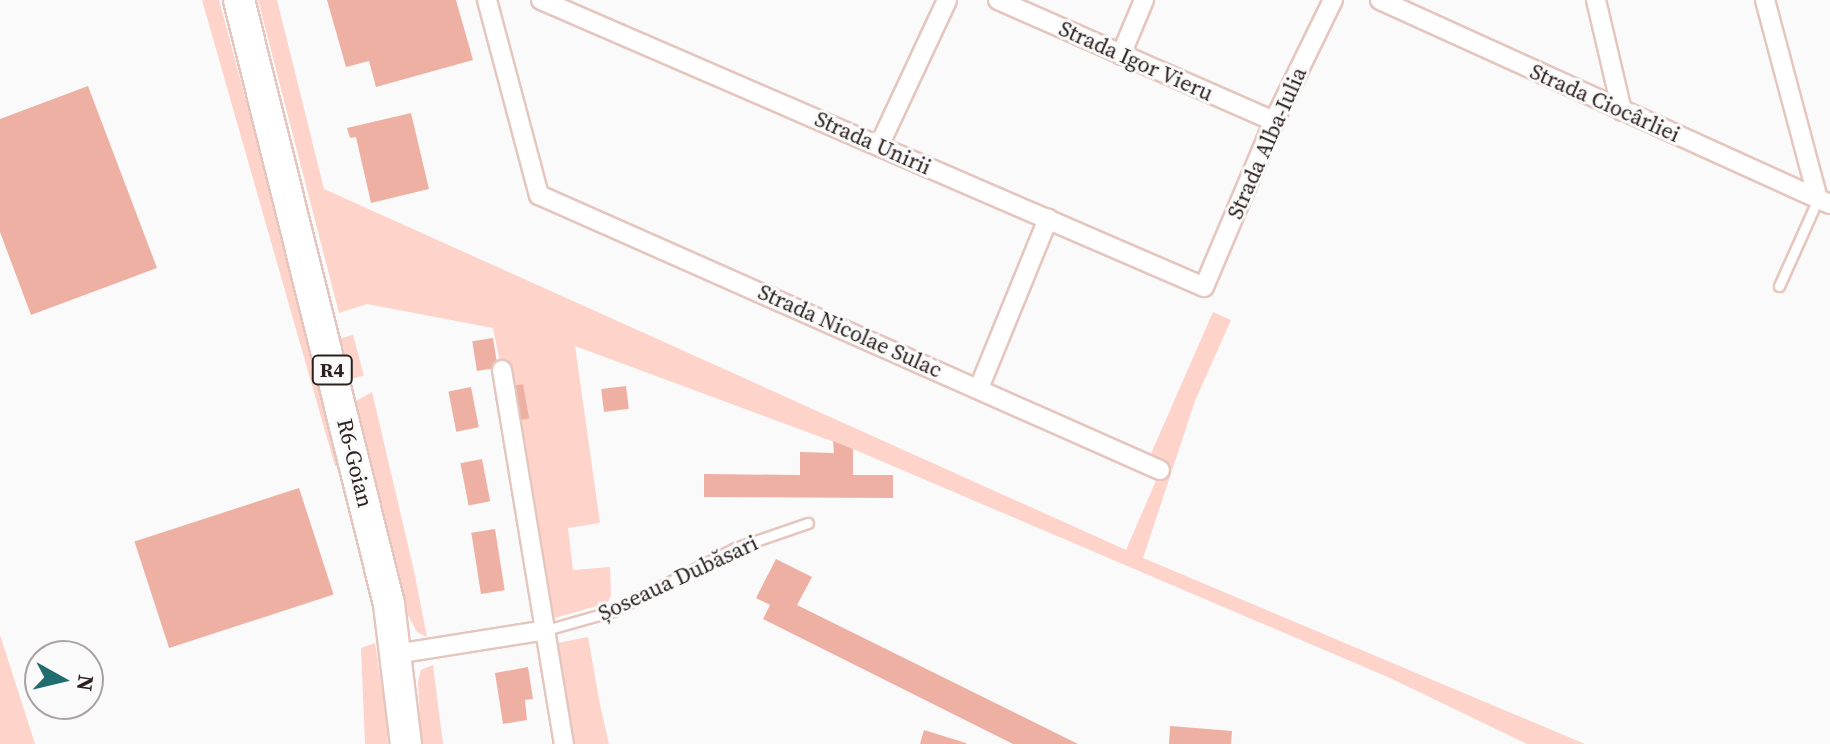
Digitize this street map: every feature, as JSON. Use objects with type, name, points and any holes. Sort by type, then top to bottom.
[{"type":"main road","name":"R6-Goian","points":[[239,0],[364,497],[396,654],[406,744]]},
{"type":"street","name":"Strada Nicolae Sulac","points":[[487,0],[539,195],[1160,470]]},
{"type":"street","name":"Strada Unirii","points":[[541,0],[1204,287]]},
{"type":"street","points":[[879,146],[947,0]]},
{"type":"street","name":"Strada Igor Vieru","points":[[998,0],[1274,121]]},
{"type":"street","points":[[1121,55],[1144,0]]},
{"type":"street","name":"Strada Alba-Iulia","points":[[1204,287],[1274,121],[1333,0]]},
{"type":"street","name":"Strada Ciocârliei","points":[[1380,0],[1824,201]]},
{"type":"street","points":[[1596,0],[1622,111]]},
{"type":"street","points":[[1765,0],[1824,201]]},
{"type":"street","points":[[979,388],[1048,219]]},
{"type":"street","points":[[502,370],[564,744]]},
{"type":"street","name":"Șoseaua Dubăsari","points":[[396,654],[546,630]]},
{"type":"lane","points":[[1779,286],[1824,201]]},
{"type":"lane","name":"Șoseaua Dubăsari","points":[[546,630],[613,611],[735,548],[808,523]]},
{"type":"shaded area","points":[[202,0],[219,0],[344,466],[335,466]]},
{"type":"shaded area","points":[[258,0],[277,0],[324,189],[1126,550],[1164,462],[1150,456],[1213,312],[1231,320],[1195,401],[1143,558],[1585,744],[1527,744],[1390,678],[853,449],[575,346],[600,523],[568,528],[573,570],[610,567],[611,596],[607,603],[551,619],[493,328],[367,304],[339,313]]},
{"type":"shaded area","points":[[353,335],[364,376],[350,379],[339,339]]},
{"type":"shaded area","points":[[372,392],[427,637],[417,632],[408,615],[356,401]]},
{"type":"shaded area","points":[[0,635],[24,710],[24,720],[27,720],[35,744],[0,744]]},
{"type":"shaded area","points":[[588,637],[609,744],[571,744],[553,644]]},
{"type":"shaded area","points":[[375,643],[388,744],[365,744],[361,648]]},
{"type":"shaded area","points":[[433,665],[443,744],[421,744],[418,681],[421,670]]},
{"type":"building","points":[[327,0],[456,0],[473,60],[376,87],[369,61],[346,67]]},
{"type":"building","points":[[88,86],[157,268],[31,315],[0,232],[0,119]]},
{"type":"building","points":[[411,113],[429,189],[371,203],[356,137],[350,138],[347,128]]},
{"type":"building","points":[[493,338],[498,368],[477,371],[472,341]]},
{"type":"building","points":[[523,384],[529,418],[516,421],[510,386]]},
{"type":"building","points":[[626,386],[629,409],[604,412],[601,389]]},
{"type":"building","points":[[471,387],[479,427],[456,432],[448,391]]},
{"type":"building","points":[[833,441],[853,449],[853,475],[893,475],[893,498],[704,497],[704,474],[800,475],[800,452],[834,453]]},
{"type":"building","points":[[482,459],[490,501],[469,505],[460,463]]},
{"type":"building","points":[[299,488],[334,595],[169,648],[134,541]]},
{"type":"building","points":[[495,529],[505,590],[481,594],[471,533]]},
{"type":"building","points":[[776,559],[812,577],[797,605],[1078,744],[1013,744],[763,619],[770,605],[756,598]]},
{"type":"building","points":[[528,667],[533,699],[525,700],[527,720],[503,724],[495,673]]},
{"type":"building","points":[[1170,726],[1232,731],[1231,744],[1169,744]]},
{"type":"building","points":[[924,730],[966,743],[966,744],[920,744]]}]
